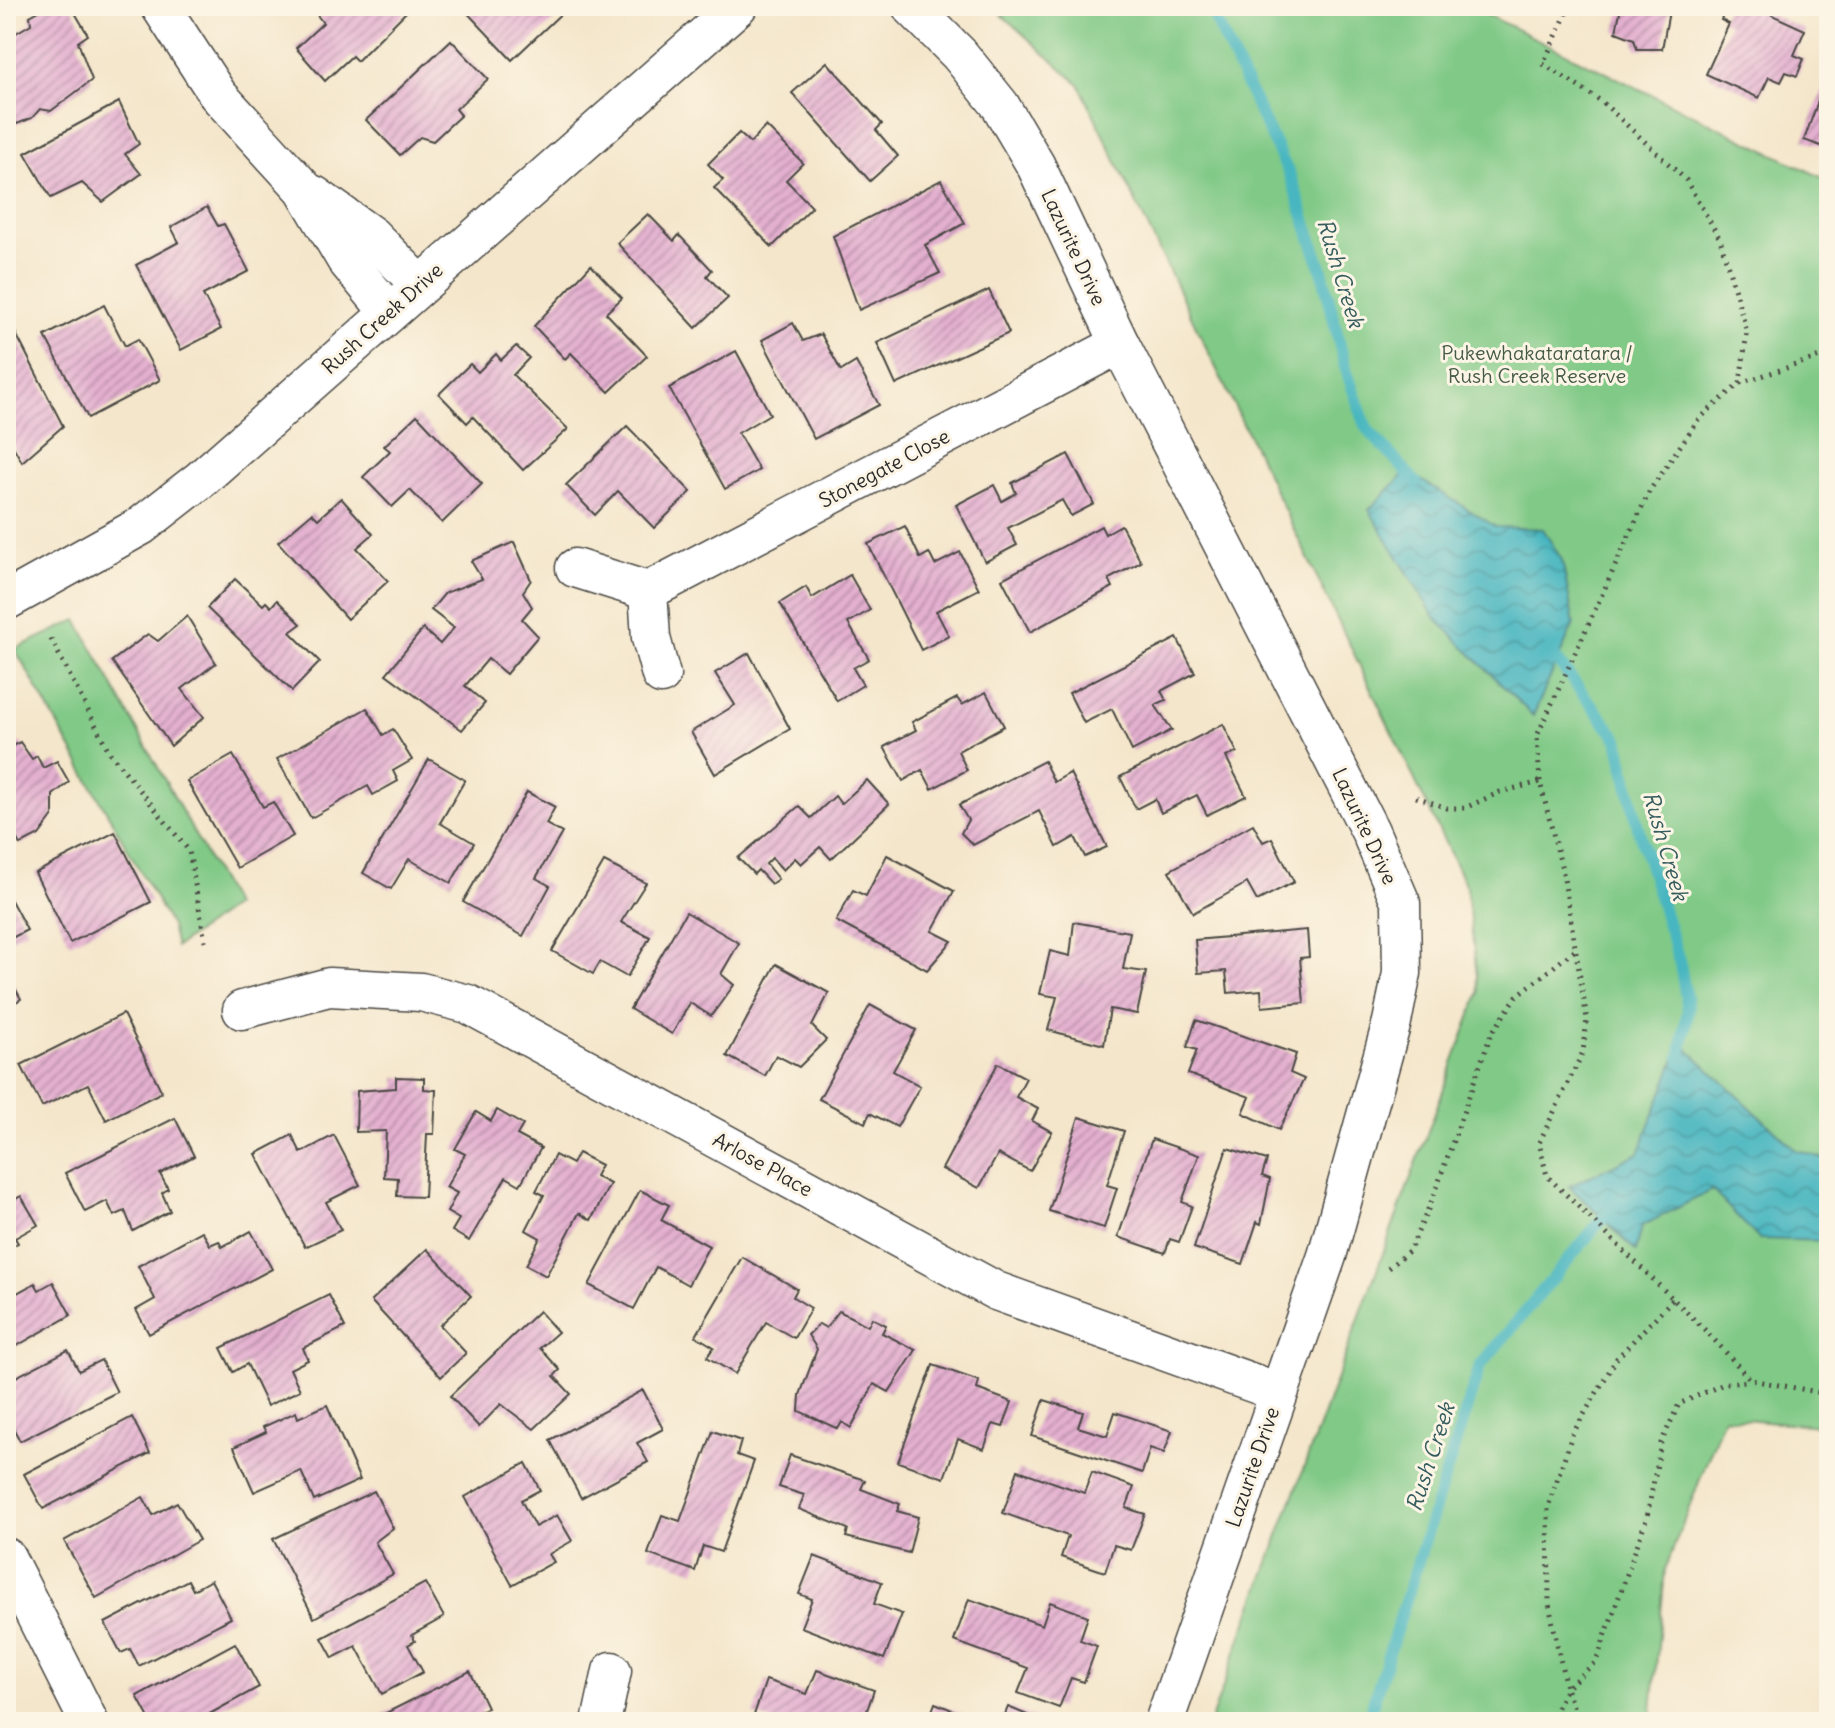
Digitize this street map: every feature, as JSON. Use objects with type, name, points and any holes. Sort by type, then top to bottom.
[{"type":"street","points":[[160,6],[218,95],[304,189],[346,260],[389,312]]},
{"type":"street","name":"Rush Creek Drive","points":[[10,588],[141,526],[200,480],[738,6]]},
{"type":"street","name":"Lazurite Drive","points":[[911,6],[959,54],[1000,105],[1036,166],[1120,344],[1370,831],[1401,903],[1402,973],[1392,1022],[1327,1256],[1164,1722]]},
{"type":"street","points":[[304,189],[372,236],[419,284]]},
{"type":"street","name":"Stonegate Close","points":[[648,591],[1120,344]]},
{"type":"street","points":[[575,568],[648,591],[651,638],[661,675]]},
{"type":"street","name":"Arlose Place","points":[[242,1010],[329,987],[421,992],[468,1004],[996,1291],[1278,1392]]},
{"type":"street","points":[[6,1557],[89,1722]]},
{"type":"street","points":[[601,1722],[612,1671]]},
{"type":"path","points":[[1570,6],[1543,64],[1601,101],[1686,180],[1720,239],[1747,332],[1740,383]]},
{"type":"path","points":[[1751,1380],[1547,1176],[1539,1143],[1583,1052],[1587,1019],[1577,948],[1540,782],[1537,736],[1650,490],[1698,420],[1740,383],[1829,354]]},
{"type":"path","points":[[51,639],[110,753],[189,851],[205,941]]},
{"type":"path","points":[[1416,797],[1447,808],[1465,808],[1500,792],[1540,782]]},
{"type":"path","points":[[1388,1268],[1410,1250],[1416,1237],[1491,1034],[1517,996],[1577,948]]},
{"type":"path","points":[[1579,1722],[1566,1688],[1549,1604],[1548,1507],[1572,1435],[1617,1358],[1673,1299]]},
{"type":"path","points":[[1550,1722],[1566,1688],[1596,1662],[1647,1517],[1661,1443],[1679,1404],[1726,1383],[1751,1380],[1829,1394]]},
{"type":"green space","name":"Pukewhakataratara / Rush Creek Reserve","points":[[992,6],[1469,6],[1829,181],[1829,1427],[1724,1417],[1665,1570],[1651,1722],[1210,1722],[1479,993],[1466,886],[1079,84]]},
{"type":"green space","points":[[77,620],[234,906],[176,947],[171,926],[15,649]]},
{"type":"water","points":[[1407,471],[1496,527],[1543,529],[1562,560],[1574,624],[1533,716],[1435,618],[1369,510]]},
{"type":"water","points":[[1681,1043],[1796,1150],[1829,1160],[1829,1241],[1759,1239],[1712,1190],[1642,1226],[1636,1251],[1569,1186],[1639,1153]]},
{"type":"building","points":[[48,6],[71,6],[88,35],[78,42],[92,80],[51,111],[40,109],[32,118],[17,124],[10,115],[6,117],[6,39],[31,24],[30,16]]},
{"type":"building","points":[[327,6],[412,6],[357,61],[352,56],[325,81],[296,48],[323,23],[317,15]]},
{"type":"building","points":[[461,6],[569,6],[512,60]]},
{"type":"building","points":[[1621,6],[1670,6],[1662,49],[1637,49],[1634,39],[1616,32]]},
{"type":"building","points":[[1727,6],[1775,6],[1772,15],[1805,30],[1794,55],[1804,59],[1797,76],[1786,72],[1781,82],[1769,77],[1759,98],[1706,74],[1729,24],[1721,20]]},
{"type":"building","points":[[451,40],[488,79],[456,109],[461,115],[433,141],[420,137],[400,155],[366,120]]},
{"type":"building","points":[[827,62],[882,124],[876,130],[898,156],[870,181],[792,93]]},
{"type":"building","points":[[1829,71],[1829,149],[1804,140]]},
{"type":"building","points":[[119,102],[139,144],[125,154],[141,174],[103,202],[82,183],[51,198],[25,153]]},
{"type":"building","points":[[766,126],[803,163],[786,180],[812,207],[772,247],[714,188],[723,180],[708,164],[739,133],[750,143]]},
{"type":"building","points":[[941,180],[965,223],[925,245],[940,273],[859,310],[833,236]]},
{"type":"building","points":[[207,207],[218,226],[224,224],[249,271],[203,295],[221,329],[181,350],[136,265],[179,242],[171,227]]},
{"type":"building","points":[[648,214],[674,241],[679,235],[712,270],[707,276],[728,298],[696,328],[617,243]]},
{"type":"building","points":[[591,265],[622,298],[606,313],[647,356],[609,392],[571,353],[565,359],[534,326]]},
{"type":"building","points":[[989,290],[1009,333],[896,385],[877,343]]},
{"type":"building","points":[[104,305],[125,346],[138,339],[160,380],[88,418],[45,336]]},
{"type":"building","points":[[6,314],[63,426],[22,462],[6,434]]},
{"type":"building","points":[[793,323],[803,341],[821,334],[841,371],[856,362],[879,405],[814,439],[762,340]]},
{"type":"building","points":[[516,346],[529,358],[513,375],[568,429],[523,470],[473,417],[467,423],[439,394],[470,364],[478,372],[496,354],[501,360]]},
{"type":"building","points":[[736,351],[770,414],[738,433],[759,470],[725,489],[669,388]]},
{"type":"building","points":[[417,415],[482,484],[442,523],[410,490],[392,507],[363,477],[390,451],[384,446]]},
{"type":"building","points":[[627,426],[691,492],[654,528],[618,491],[595,515],[566,485]]},
{"type":"building","points":[[1068,454],[1094,504],[1071,516],[1062,500],[1008,528],[1017,545],[985,562],[956,505],[994,485],[1002,501],[1016,493],[1012,483]]},
{"type":"building","points":[[341,498],[373,534],[357,548],[388,581],[347,619],[278,542],[312,513],[318,519]]},
{"type":"building","points":[[1121,525],[1141,562],[1109,579],[1113,587],[1030,632],[1002,579],[1101,526],[1105,534]]},
{"type":"building","points":[[905,526],[920,558],[929,553],[935,565],[960,552],[979,589],[936,611],[949,636],[921,650],[868,544]]},
{"type":"building","points":[[514,542],[531,580],[523,592],[532,607],[522,619],[538,636],[506,674],[488,659],[465,686],[485,703],[462,730],[386,674],[423,629],[440,644],[454,628],[431,610],[445,593],[482,579],[471,561]]},
{"type":"building","points":[[850,575],[870,610],[848,623],[869,659],[853,668],[863,685],[837,701],[780,603],[806,587],[812,598]]},
{"type":"building","points":[[235,579],[263,605],[266,602],[271,607],[277,600],[301,624],[290,632],[320,662],[292,691],[207,608]]},
{"type":"building","points":[[187,616],[216,663],[182,689],[204,717],[171,746],[112,661],[148,634],[158,641]]},
{"type":"building","points":[[1177,638],[1195,673],[1161,691],[1166,700],[1155,705],[1172,730],[1132,751],[1112,709],[1084,723],[1069,693]]},
{"type":"building","points":[[749,653],[790,729],[715,774],[691,732],[735,705],[715,673]]},
{"type":"building","points":[[986,692],[1004,726],[958,751],[967,770],[932,789],[922,770],[903,781],[884,747],[916,730],[912,722],[957,698],[962,705]]},
{"type":"building","points":[[367,708],[383,735],[393,729],[412,760],[393,771],[398,781],[373,795],[368,786],[311,818],[277,759]]},
{"type":"building","points":[[1223,724],[1237,752],[1226,757],[1246,796],[1207,815],[1197,795],[1161,813],[1155,799],[1136,809],[1120,777]]},
{"type":"building","points":[[6,737],[12,746],[20,742],[32,759],[37,756],[43,768],[57,761],[69,782],[53,795],[53,816],[39,835],[20,845],[6,818]]},
{"type":"building","points":[[233,755],[263,807],[273,802],[293,836],[237,868],[187,781]]},
{"type":"building","points":[[429,759],[465,780],[440,823],[474,843],[451,883],[409,859],[391,889],[363,873]]},
{"type":"building","points":[[1044,761],[1054,782],[1070,773],[1107,847],[1085,857],[1075,837],[1057,847],[1039,811],[973,845],[961,833],[968,820],[959,805]]},
{"type":"building","points":[[867,780],[889,804],[831,859],[820,847],[801,864],[795,858],[783,870],[772,858],[766,864],[778,879],[771,884],[758,870],[754,874],[738,858],[799,806],[811,818],[835,796],[841,804]]},
{"type":"building","points":[[527,792],[555,807],[546,824],[562,833],[536,878],[550,886],[523,936],[463,902]]},
{"type":"building","points":[[1253,824],[1263,842],[1272,838],[1294,882],[1257,901],[1247,883],[1193,913],[1169,871]]},
{"type":"building","points":[[115,832],[151,902],[70,943],[35,873]]},
{"type":"building","points":[[887,855],[954,891],[932,931],[952,941],[927,970],[836,921],[853,890],[866,896]]},
{"type":"building","points":[[604,862],[646,883],[621,922],[650,937],[627,977],[600,962],[593,974],[552,951]]},
{"type":"building","points":[[6,891],[27,930],[6,941]]},
{"type":"building","points":[[686,912],[739,943],[721,974],[734,985],[711,1016],[690,1003],[672,1034],[630,1009]]},
{"type":"building","points":[[1074,922],[1130,932],[1123,969],[1146,972],[1137,1014],[1110,1009],[1104,1045],[1048,1030],[1057,997],[1040,994],[1050,951],[1070,956]]},
{"type":"building","points":[[1307,930],[1309,957],[1300,958],[1304,1003],[1262,1007],[1261,990],[1228,993],[1226,971],[1198,973],[1195,940]]},
{"type":"building","points":[[776,964],[829,993],[812,1026],[826,1040],[799,1067],[776,1055],[765,1076],[727,1056]]},
{"type":"building","points":[[6,971],[21,999],[6,1008]]},
{"type":"building","points":[[870,1005],[916,1030],[893,1071],[920,1086],[897,1127],[870,1113],[865,1123],[819,1099]]},
{"type":"building","points":[[123,1014],[162,1092],[106,1120],[88,1084],[42,1107],[21,1065]]},
{"type":"building","points":[[1196,1020],[1296,1054],[1290,1073],[1304,1079],[1279,1130],[1243,1113],[1250,1097],[1188,1074],[1197,1050],[1187,1047]]},
{"type":"building","points":[[998,1063],[1026,1078],[1016,1097],[1038,1109],[1032,1121],[1052,1132],[1030,1171],[998,1154],[979,1188],[942,1169]]},
{"type":"building","points":[[396,1077],[424,1078],[424,1089],[436,1090],[434,1134],[427,1134],[424,1197],[397,1196],[398,1178],[384,1177],[386,1131],[356,1132],[357,1091],[396,1088]]},
{"type":"building","points":[[497,1110],[523,1125],[517,1135],[541,1148],[520,1185],[506,1177],[469,1241],[452,1231],[459,1219],[447,1212],[457,1193],[446,1187],[465,1154],[455,1149],[476,1112],[491,1121]]},
{"type":"building","points":[[1079,1117],[1124,1131],[1107,1185],[1117,1188],[1104,1228],[1049,1211]]},
{"type":"building","points":[[175,1118],[194,1156],[160,1174],[168,1189],[162,1193],[170,1211],[133,1231],[125,1211],[114,1216],[107,1201],[85,1212],[65,1173]]},
{"type":"building","points":[[292,1135],[301,1153],[334,1135],[360,1185],[326,1202],[341,1230],[305,1247],[256,1154]]},
{"type":"building","points":[[1152,1139],[1199,1155],[1182,1202],[1192,1206],[1179,1242],[1170,1239],[1165,1253],[1118,1237]]},
{"type":"building","points":[[1227,1148],[1267,1160],[1262,1176],[1270,1179],[1261,1224],[1257,1222],[1243,1264],[1194,1248]]},
{"type":"building","points":[[578,1153],[601,1165],[595,1176],[610,1184],[591,1220],[579,1213],[546,1276],[526,1265],[540,1238],[526,1230],[544,1195],[536,1191],[555,1155],[572,1164]]},
{"type":"building","points":[[640,1190],[669,1205],[661,1220],[709,1246],[688,1285],[656,1267],[634,1309],[589,1285]]},
{"type":"building","points":[[21,1196],[38,1225],[15,1238],[18,1243],[6,1250],[6,1204]]},
{"type":"building","points":[[202,1231],[210,1245],[219,1241],[222,1247],[251,1231],[272,1269],[149,1334],[136,1310],[155,1299],[138,1266]]},
{"type":"building","points":[[427,1249],[471,1296],[440,1325],[466,1353],[441,1377],[371,1301]]},
{"type":"building","points":[[742,1257],[797,1289],[793,1297],[811,1308],[794,1338],[766,1322],[735,1374],[707,1357],[714,1347],[696,1336]]},
{"type":"building","points":[[53,1282],[71,1315],[6,1352],[6,1299],[35,1283],[39,1290]]},
{"type":"building","points":[[329,1295],[345,1327],[303,1348],[308,1360],[290,1369],[300,1390],[267,1406],[247,1364],[233,1372],[221,1348]]},
{"type":"building","points":[[539,1311],[558,1332],[540,1348],[560,1370],[554,1376],[571,1394],[534,1429],[501,1404],[479,1427],[450,1396]]},
{"type":"building","points":[[839,1311],[868,1326],[872,1318],[886,1325],[882,1333],[916,1350],[889,1392],[874,1384],[851,1428],[842,1422],[838,1429],[799,1411],[800,1395],[817,1349],[808,1335],[819,1324],[826,1328]]},
{"type":"building","points":[[68,1350],[79,1371],[101,1360],[117,1392],[20,1441],[6,1414],[6,1382]]},
{"type":"building","points":[[933,1365],[979,1381],[977,1389],[1012,1402],[1003,1427],[993,1424],[984,1449],[958,1439],[944,1478],[898,1462]]},
{"type":"building","points":[[643,1390],[663,1429],[637,1443],[648,1462],[581,1498],[550,1440]]},
{"type":"building","points":[[1044,1400],[1083,1412],[1078,1427],[1107,1436],[1115,1412],[1172,1431],[1164,1453],[1150,1448],[1142,1473],[1032,1436]]},
{"type":"building","points":[[327,1405],[360,1480],[314,1501],[301,1471],[254,1492],[234,1447],[266,1432],[263,1427],[296,1412],[298,1418]]},
{"type":"building","points":[[132,1417],[150,1453],[43,1509],[24,1474]]},
{"type":"building","points":[[713,1431],[741,1441],[737,1455],[754,1461],[721,1552],[703,1546],[695,1571],[648,1554],[662,1515],[680,1521]]},
{"type":"building","points":[[790,1455],[865,1480],[861,1489],[900,1504],[897,1511],[918,1517],[909,1553],[846,1537],[848,1529],[799,1509],[804,1495],[779,1487]]},
{"type":"building","points":[[526,1463],[540,1490],[521,1500],[535,1527],[557,1515],[572,1541],[549,1554],[554,1562],[512,1585],[465,1497]]},
{"type":"building","points":[[1018,1470],[1084,1493],[1092,1472],[1134,1487],[1126,1508],[1145,1514],[1131,1550],[1114,1545],[1105,1572],[1061,1557],[1068,1536],[1003,1513]]},
{"type":"building","points":[[374,1491],[393,1528],[375,1542],[393,1574],[314,1618],[273,1539]]},
{"type":"building","points":[[143,1497],[153,1515],[177,1502],[199,1540],[96,1598],[64,1541]]},
{"type":"building","points":[[814,1556],[882,1582],[874,1604],[902,1614],[884,1659],[801,1627],[812,1599],[799,1594]]},
{"type":"building","points":[[188,1580],[193,1590],[211,1580],[231,1618],[139,1666],[130,1649],[121,1653],[105,1623]]},
{"type":"building","points":[[425,1583],[444,1617],[412,1635],[415,1641],[408,1645],[423,1672],[382,1694],[356,1646],[333,1658],[322,1638]]},
{"type":"building","points":[[969,1599],[1042,1625],[1050,1602],[1088,1616],[1080,1640],[1097,1646],[1084,1682],[1071,1678],[1059,1708],[1018,1693],[1028,1668],[954,1641]]},
{"type":"building","points":[[235,1643],[259,1687],[195,1722],[151,1722],[137,1696]]},
{"type":"building","points":[[817,1670],[874,1690],[863,1722],[773,1722],[754,1715],[766,1680],[807,1694]]},
{"type":"building","points":[[470,1671],[487,1707],[480,1711],[485,1722],[368,1722]]},
{"type":"building","points":[[935,1703],[982,1722],[928,1722]]},
{"type":"building","points":[[1008,1707],[1044,1722],[1002,1722]]},
{"type":"waterway","name":"Rush Creek","points":[[1209,6],[1291,178],[1322,270],[1345,367],[1367,429],[1416,482]]},
{"type":"waterway","name":"Rush Creek","points":[[1549,650],[1618,739],[1638,828],[1680,964],[1688,1009],[1680,1058]]},
{"type":"waterway","name":"Rush Creek","points":[[1367,1722],[1480,1366],[1612,1207]]}]
